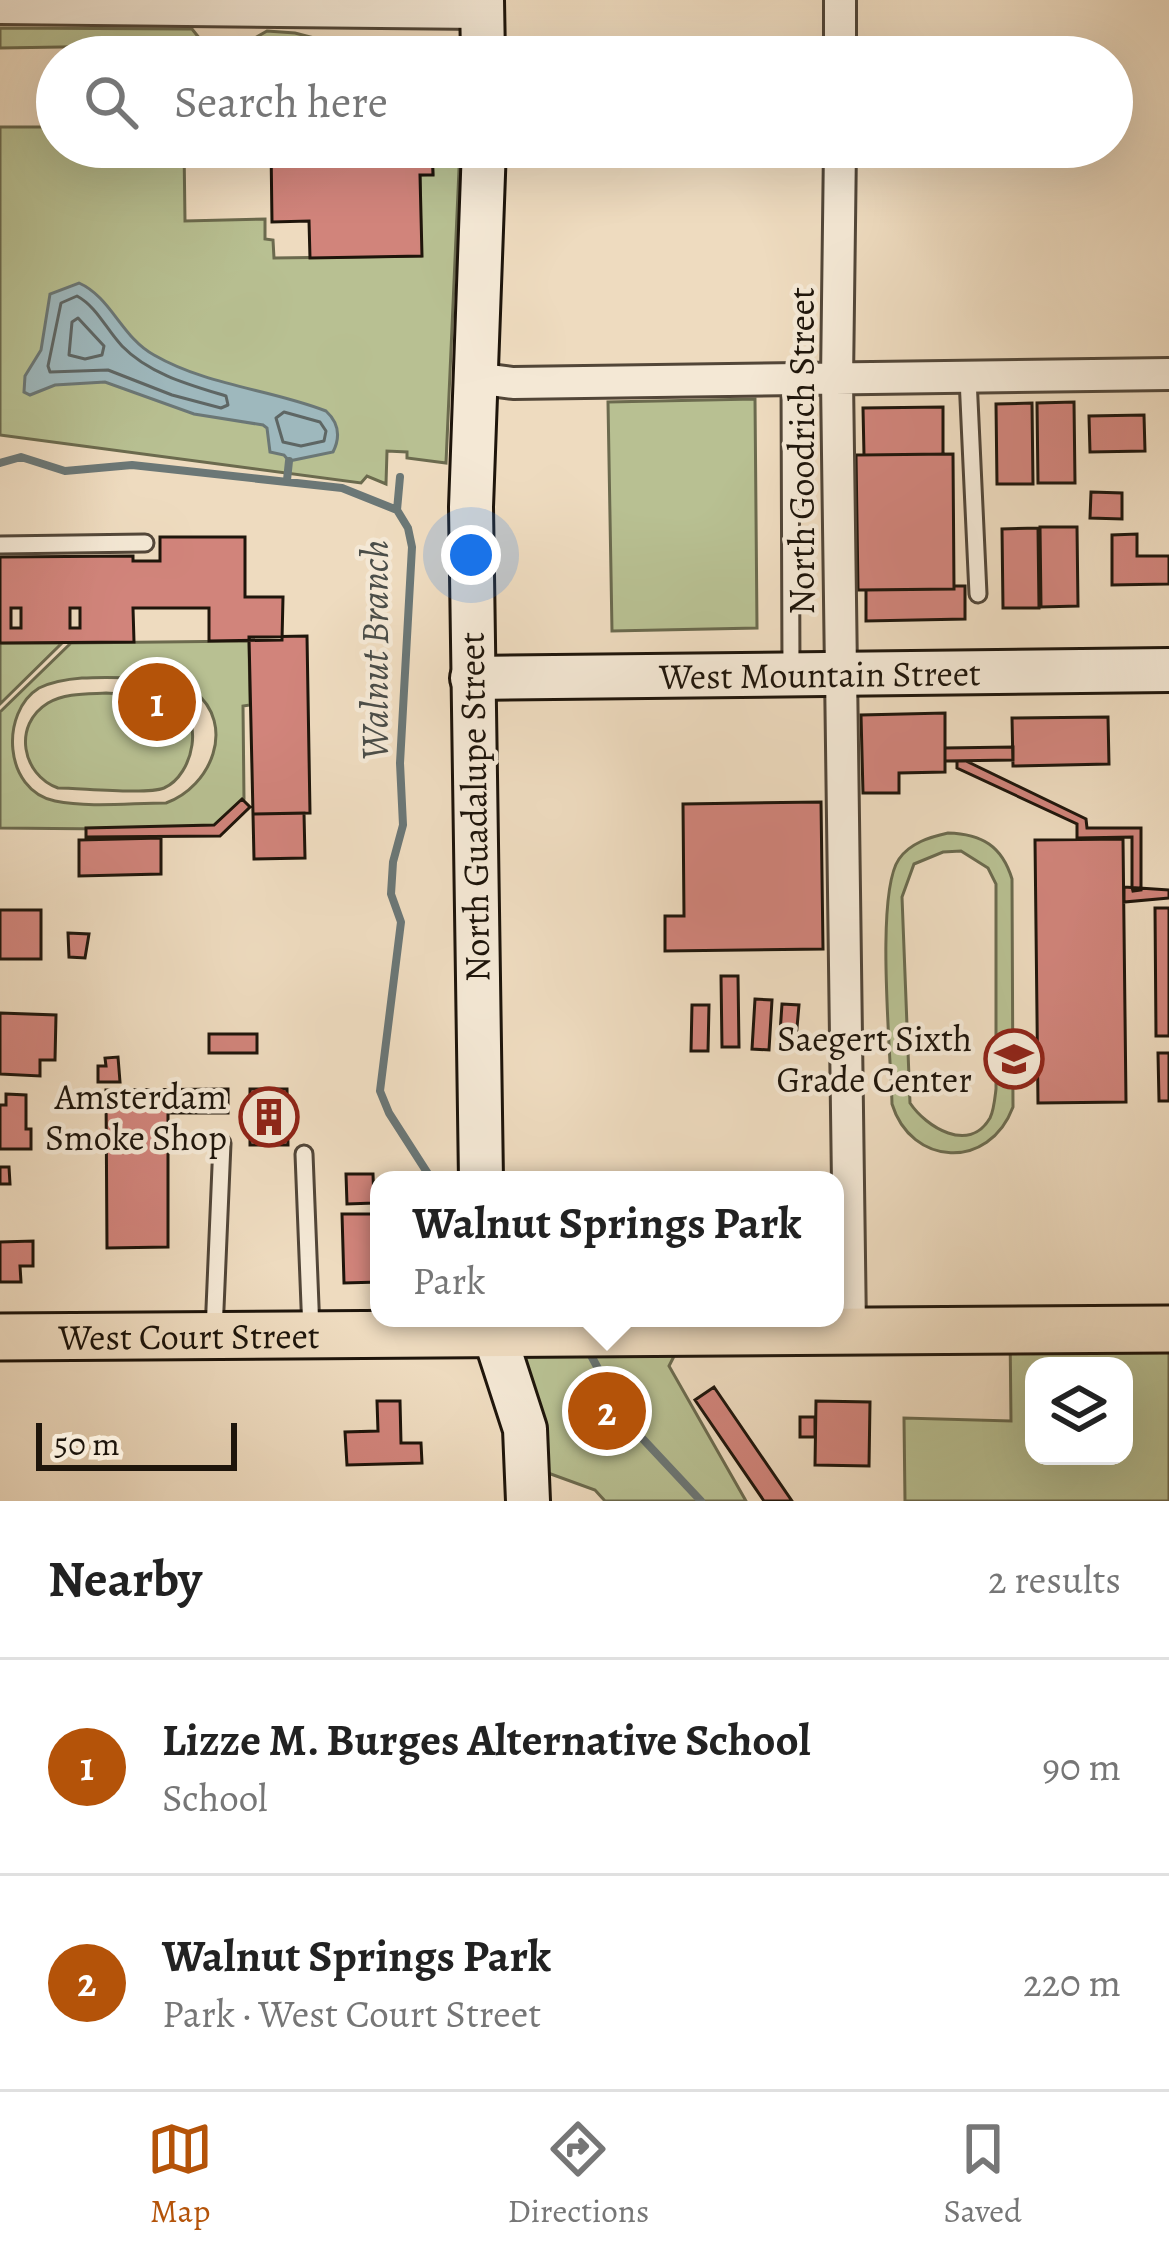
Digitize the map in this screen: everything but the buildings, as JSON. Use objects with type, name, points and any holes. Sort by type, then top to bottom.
[{"type":"main road","name":"West Court Street","points":[[0,1337],[311,1334],[468,1327]]},
{"type":"main road","name":"West Court Street","points":[[498,1327],[543,1334],[1169,1329]]},
{"type":"street","points":[[840,0],[840,36]]},
{"type":"street","points":[[0,8],[482,7]]},
{"type":"street","name":"North Guadalupe Street","points":[[482,1171],[472,678],[483,168]]},
{"type":"street","name":"North Goodrich Street","points":[[840,168],[837,380],[850,1330]]},
{"type":"street","points":[[475,378],[513,383],[1169,374]]},
{"type":"street","name":"West Mountain Street","points":[[472,678],[1169,670]]},
{"type":"street","points":[[491,1327],[525,1429],[528,1501]]},
{"type":"lane","points":[[968,378],[978,594]]},
{"type":"lane","points":[[790,380],[791,674]]},
{"type":"lane","points":[[0,545],[145,543]]},
{"type":"lane","points":[[214,1335],[222,1144]]},
{"type":"lane","points":[[304,1154],[311,1334]]},
{"type":"green space","points":[[0,28],[192,29],[198,36],[36,36],[36,47],[0,48]]},
{"type":"green space","points":[[267,31],[306,36],[258,36]]},
{"type":"green space","points":[[0,127],[36,127],[36,168],[184,168],[185,221],[265,219],[265,239],[273,240],[274,258],[421,256],[420,175],[433,174],[433,168],[459,168],[446,463],[387,451],[386,484],[367,476],[361,483],[0,435]]},
{"type":"green space","points":[[755,399],[757,628],[612,631],[608,402]]},
{"type":"green space","points":[[249,641],[250,705],[243,706],[244,799],[215,830],[0,828],[0,712],[71,643]],"holes":[[[82,678],[159,678],[194,691],[214,721],[213,754],[195,784],[182,795],[166,803],[82,804],[55,801],[25,782],[17,767],[13,731],[26,699],[39,688]]]},
{"type":"green space","points":[[0,643],[62,643],[0,704]]},
{"type":"green space","points":[[106,693],[156,697],[183,708],[192,731],[189,758],[183,771],[164,788],[58,788],[36,772],[26,736],[37,712],[62,697]]},
{"type":"green space","points":[[948,833],[989,844],[1003,858],[1012,879],[1013,1107],[1002,1128],[987,1142],[951,1153],[916,1140],[892,1104],[886,976],[888,905],[899,859],[921,842]],"holes":[[[961,851],[988,868],[996,884],[996,1089],[990,1118],[981,1129],[960,1135],[926,1121],[910,1103],[902,897],[914,864],[943,852]]]},
{"type":"green space","points":[[1010,1329],[1169,1329],[1169,1501],[905,1501],[904,1418],[1011,1421]]},
{"type":"green space","points":[[687,1331],[669,1366],[746,1501],[605,1501],[595,1490],[526,1465],[493,1334]]},
{"type":"water","points":[[79,283],[100,298],[133,339],[154,355],[217,381],[326,411],[337,430],[333,452],[289,461],[270,452],[263,425],[194,414],[105,382],[55,385],[30,395],[24,392],[25,376],[41,350],[50,294]]},
{"type":"waterway","name":"Walnut Branch","points":[[0,463],[21,457],[65,471],[132,465],[342,488],[397,510],[408,528],[412,547],[400,763],[403,825],[391,894],[401,922],[380,1091],[426,1171]]},
{"type":"waterway","points":[[287,480],[289,461]]},
{"type":"waterway","points":[[397,510],[400,477]]},
{"type":"waterway","name":"Walnut Branch","points":[[586,1346],[626,1421],[701,1501]]},
{"type":"place","name":"Lizze M. Burges Alternative School","points":[[157,702]]},
{"type":"place","name":"Saegert Sixth Grade Center","points":[[1014,1059]]},
{"type":"place","name":"Amsterdam Smoke Shop","points":[[269,1117]]},
{"type":"place","name":"Walnut Springs Park","points":[[607,1411]]}]
